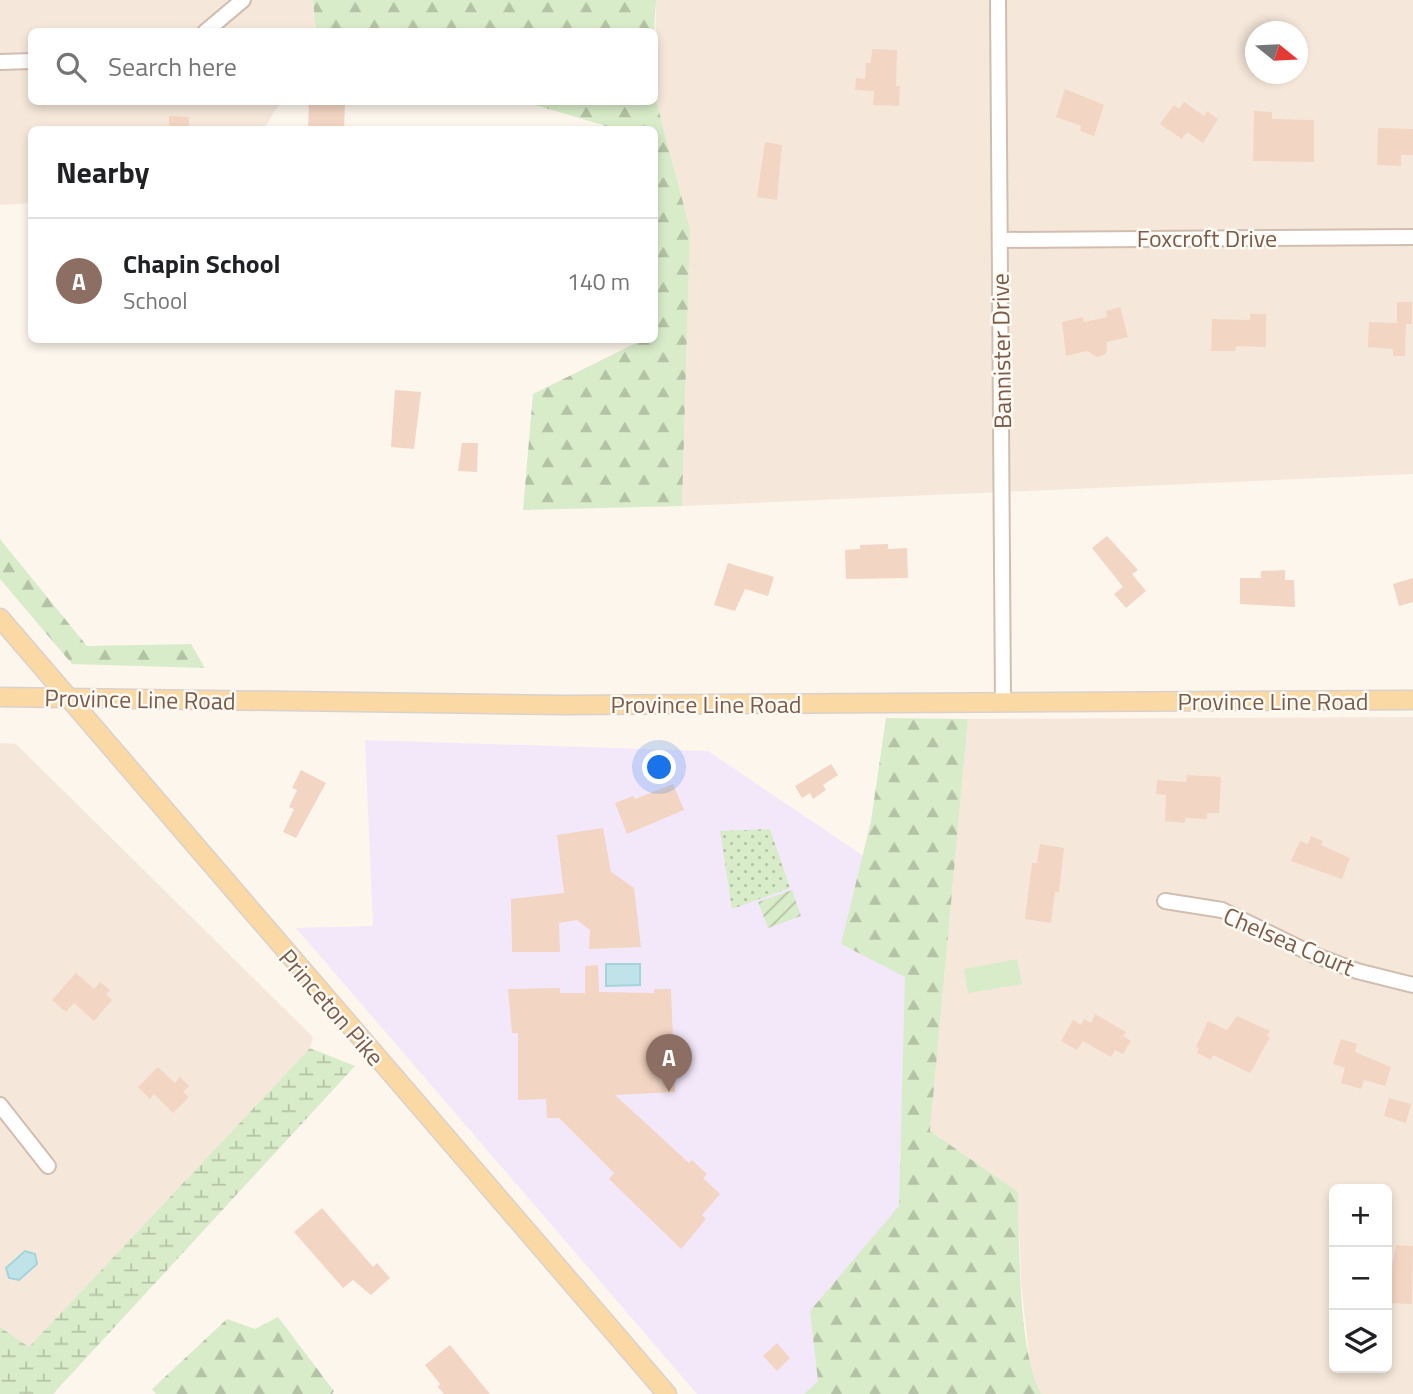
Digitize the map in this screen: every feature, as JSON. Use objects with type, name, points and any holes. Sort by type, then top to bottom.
[{"type":"main road","name":"Princeton Pike","points":[[0,618],[667,1394]]},
{"type":"main road","name":"Province Line Road","points":[[0,697],[564,705],[1413,700]]},
{"type":"street","points":[[210,28],[243,0]]},
{"type":"street","name":"Bannister Drive","points":[[998,0],[1003,702]]},
{"type":"street","points":[[0,62],[28,61]]},
{"type":"street","name":"Foxcroft Drive","points":[[1000,240],[1413,237]]},
{"type":"street","name":"Chelsea Court","points":[[1165,901],[1222,910],[1314,954],[1357,971],[1413,985]]},
{"type":"street","points":[[0,1105],[48,1166]]},
{"type":"shaded area","points":[[0,0],[313,0],[316,28],[28,28],[28,105],[278,105],[266,126],[28,126],[28,203],[0,205]]},
{"type":"shaded area","points":[[656,0],[1413,0],[1413,474],[682,506],[690,229],[657,105]]},
{"type":"shaded area","points":[[1413,717],[1413,1394],[1041,1394],[1031,1375],[1021,1282],[1018,1192],[930,1131],[968,719]]},
{"type":"shaded area","points":[[365,740],[708,751],[908,886],[894,1394],[697,1394],[296,928],[373,926]]},
{"type":"shaded area","points":[[0,743],[16,744],[313,1037],[310,1048],[29,1347],[0,1327]]},
{"type":"green space","points":[[313,0],[656,0],[654,28],[316,28]]},
{"type":"green space","points":[[535,105],[657,105],[690,229],[682,506],[523,510],[533,394],[636,343],[658,343],[658,126],[603,125]]},
{"type":"green space","points":[[0,539],[87,646],[191,644],[205,668],[72,664],[0,579]]},
{"type":"green space","points":[[886,718],[968,719],[930,1131],[1018,1192],[1024,1324],[1033,1374],[1041,1394],[804,1394],[818,1381],[810,1311],[899,1206],[905,977],[841,944],[871,821]]},
{"type":"green space","points":[[770,829],[790,888],[732,909],[720,831]]},
{"type":"green space","points":[[792,890],[801,916],[768,928],[758,902]]},
{"type":"green space","points":[[1017,959],[1022,984],[968,993],[964,969]]},
{"type":"green space","points":[[310,1048],[355,1066],[53,1394],[0,1394],[0,1327],[29,1347]]},
{"type":"green space","points":[[278,1317],[334,1391],[332,1394],[156,1394],[152,1389],[227,1319],[255,1329]]},
{"type":"water","points":[[606,964],[640,964],[640,985],[606,986]]},
{"type":"water","points":[[25,1251],[35,1254],[37,1264],[19,1280],[9,1278],[6,1268]]},
{"type":"building","points":[[872,49],[897,50],[896,86],[900,86],[899,106],[873,105],[874,91],[855,90],[856,78],[865,79],[866,63],[871,63]]},
{"type":"building","points":[[1065,89],[1104,105],[1094,136],[1080,131],[1081,126],[1056,117]]},
{"type":"building","points":[[1184,102],[1204,116],[1207,111],[1218,119],[1203,143],[1187,132],[1182,139],[1160,124],[1174,105],[1179,109]]},
{"type":"building","points":[[309,105],[345,105],[344,126],[308,126]]},
{"type":"building","points":[[1254,111],[1272,112],[1272,119],[1314,120],[1314,162],[1253,161]]},
{"type":"building","points":[[169,116],[189,117],[189,126],[169,126]]},
{"type":"building","points":[[1378,128],[1413,129],[1413,155],[1401,155],[1401,166],[1377,165]]},
{"type":"building","points":[[765,142],[782,145],[777,200],[757,197]]},
{"type":"building","points":[[1397,302],[1412,302],[1412,324],[1406,324],[1405,356],[1393,356],[1393,349],[1368,347],[1369,322],[1397,323]]},
{"type":"building","points":[[1120,307],[1128,337],[1107,342],[1106,354],[1097,357],[1087,351],[1066,356],[1062,322],[1083,317],[1084,322],[1107,317],[1106,311]]},
{"type":"building","points":[[1250,314],[1266,314],[1266,347],[1236,346],[1235,351],[1211,351],[1212,319],[1250,320]]},
{"type":"building","points":[[395,390],[421,392],[414,449],[391,447]]},
{"type":"building","points":[[462,443],[478,443],[477,472],[458,471]]},
{"type":"building","points":[[1107,536],[1138,570],[1132,574],[1146,591],[1126,608],[1114,594],[1123,587],[1092,548]]},
{"type":"building","points":[[888,544],[888,549],[907,548],[908,578],[846,579],[845,550],[860,549],[860,545]]},
{"type":"building","points":[[728,563],[774,577],[768,596],[745,589],[735,611],[714,605]]},
{"type":"building","points":[[1285,570],[1285,580],[1294,580],[1295,607],[1240,604],[1240,578],[1261,578],[1261,571]]},
{"type":"building","points":[[1413,578],[1413,602],[1399,606],[1393,584]]},
{"type":"building","points":[[831,764],[838,775],[823,785],[826,790],[813,799],[810,793],[802,798],[795,786]]},
{"type":"building","points":[[301,770],[326,783],[296,838],[283,832],[294,809],[289,807],[297,790],[292,788]]},
{"type":"building","points":[[1187,775],[1221,777],[1219,813],[1207,813],[1207,819],[1185,818],[1185,823],[1165,821],[1166,795],[1156,794],[1157,780],[1186,782]]},
{"type":"building","points":[[673,784],[684,810],[627,834],[615,803],[633,796],[635,799]]},
{"type":"building","points":[[603,828],[611,872],[634,888],[641,947],[589,949],[590,930],[577,920],[559,923],[560,952],[512,952],[511,899],[564,893],[557,835]]},
{"type":"building","points":[[1311,836],[1323,841],[1321,845],[1350,858],[1342,879],[1291,861],[1300,841],[1308,844]]},
{"type":"building","points":[[1040,844],[1064,848],[1059,892],[1055,892],[1051,923],[1025,919],[1032,863],[1037,863]]},
{"type":"building","points":[[598,965],[599,992],[654,993],[654,989],[671,989],[675,1092],[615,1095],[689,1163],[692,1160],[707,1174],[703,1178],[720,1194],[702,1215],[706,1219],[681,1249],[609,1179],[614,1173],[559,1118],[547,1118],[546,1099],[518,1100],[518,1033],[512,1033],[508,989],[560,988],[560,993],[585,993],[585,966]]},
{"type":"building","points":[[76,973],[94,989],[100,982],[110,990],[106,994],[112,1000],[94,1021],[74,1003],[66,1012],[52,1000]]},
{"type":"building","points":[[1095,1014],[1126,1032],[1123,1036],[1131,1041],[1123,1054],[1115,1050],[1111,1057],[1083,1041],[1077,1050],[1061,1041],[1073,1020],[1081,1025],[1084,1019],[1091,1023]]},
{"type":"building","points":[[1237,1016],[1270,1031],[1267,1036],[1270,1037],[1250,1073],[1213,1055],[1211,1060],[1197,1053],[1199,1048],[1196,1047],[1208,1021],[1227,1030]]},
{"type":"building","points":[[1341,1039],[1357,1044],[1355,1052],[1391,1067],[1385,1086],[1364,1080],[1361,1089],[1341,1083],[1345,1068],[1333,1064]]},
{"type":"building","points":[[158,1067],[175,1083],[180,1077],[189,1086],[183,1092],[189,1097],[173,1113],[154,1094],[150,1099],[138,1087]]},
{"type":"building","points":[[1389,1098],[1411,1104],[1406,1123],[1384,1116]]},
{"type":"building","points":[[322,1208],[373,1267],[377,1263],[390,1278],[371,1295],[353,1280],[343,1288],[294,1232]]},
{"type":"building","points":[[1396,1245],[1413,1246],[1412,1304],[1392,1303],[1392,1267]]},
{"type":"building","points":[[777,1343],[790,1358],[777,1371],[763,1356]]},
{"type":"building","points":[[450,1345],[490,1394],[444,1394],[438,1387],[440,1384],[425,1365]]},
{"type":"place","name":"Chapin School","points":[[669,1092]]}]
